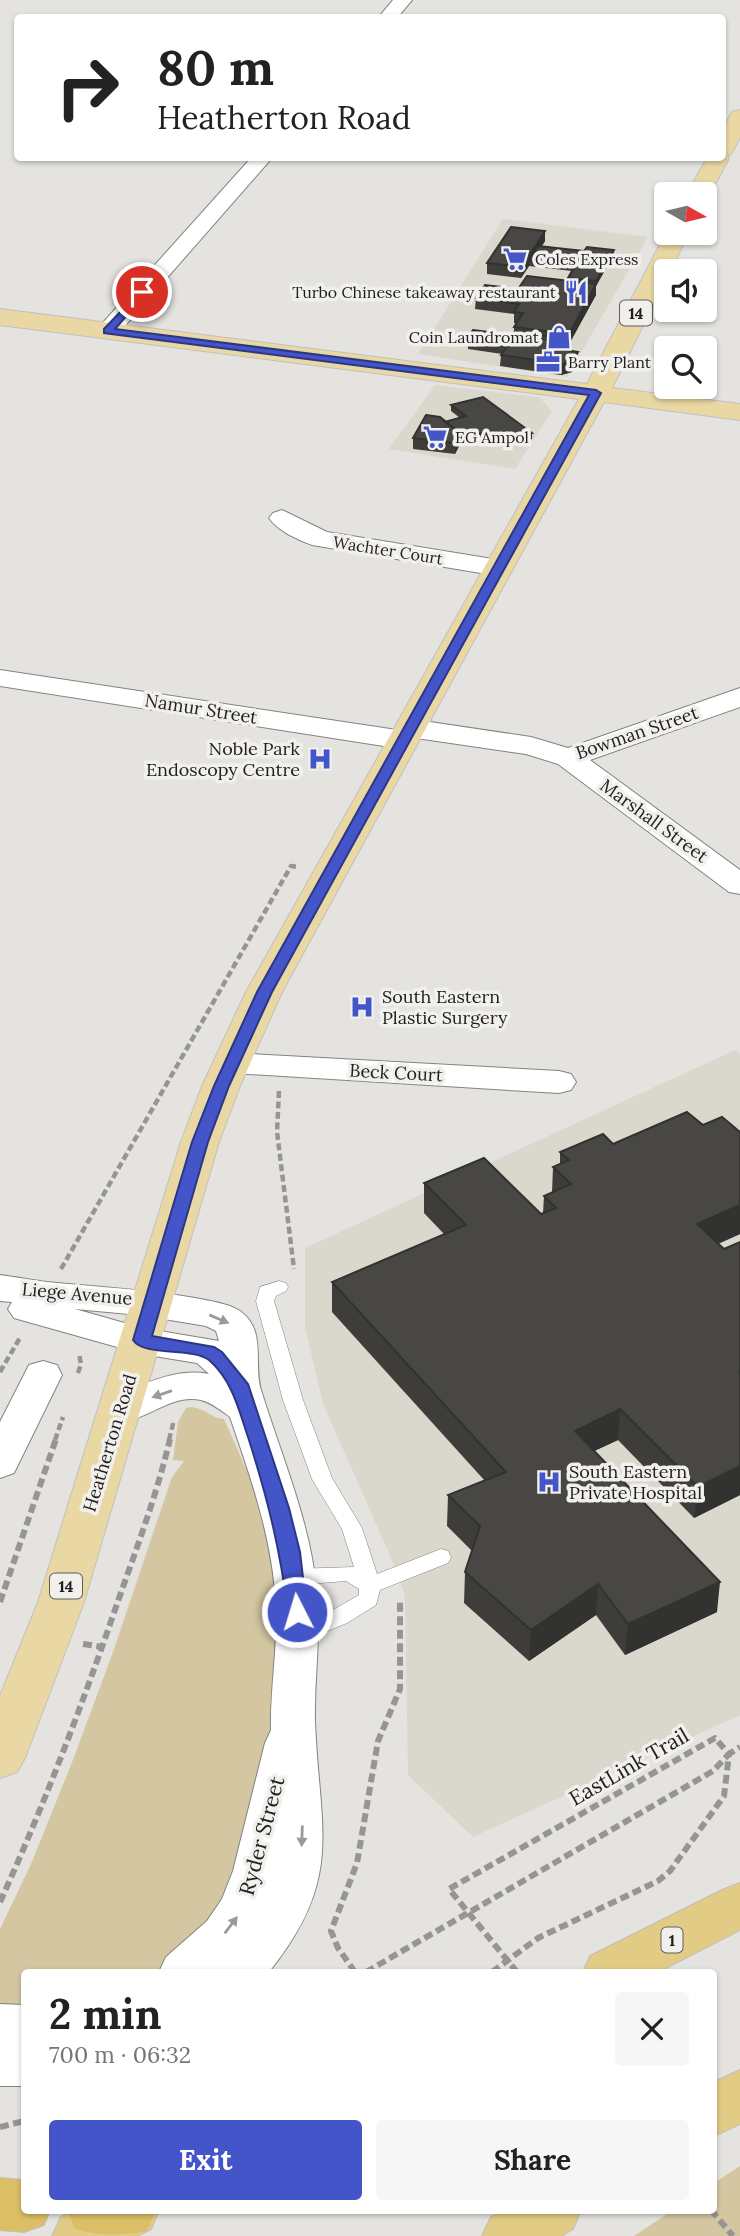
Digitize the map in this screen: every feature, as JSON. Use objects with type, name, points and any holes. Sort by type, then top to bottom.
[{"type":"highway","name":"1","points":[[615,1969],[738,1904]]},
{"type":"highway","points":[[717,2109],[740,2095]]},
{"type":"highway","points":[[0,2204],[21,2206]]},
{"type":"highway","points":[[511,2236],[547,2214]]},
{"type":"main road","points":[[727,148],[740,117]]},
{"type":"main road","points":[[706,182],[719,161]]},
{"type":"main road","name":"Heatherton Road","points":[[0,1758],[61,1602],[200,1142],[232,1063],[271,979],[596,393],[671,245]]},
{"type":"main road","points":[[0,317],[740,412]]},
{"type":"street","points":[[391,14],[403,0]]},
{"type":"street","points":[[108,331],[259,161]]},
{"type":"street","name":"Wachter Court","points":[[282,518],[303,532],[321,539],[499,568]]},
{"type":"street","name":"Namur Street","points":[[0,678],[406,734]]},
{"type":"street","name":"Bowman Street","points":[[406,734],[531,746],[568,758],[740,697]]},
{"type":"street","name":"Marshall Street","points":[[568,758],[740,885]]},
{"type":"street","name":"Beck Court","points":[[232,1063],[559,1082]]},
{"type":"street","name":"Liege Avenue","points":[[0,1288],[45,1295],[148,1321]]},
{"type":"street","name":"Liege Avenue","points":[[0,1303],[71,1320],[148,1321]]},
{"type":"street","name":"Ryder Street","points":[[148,1321],[216,1357],[243,1396],[280,1508],[294,1577],[298,1635],[293,1719],[302,1822],[299,1875],[295,1892],[281,1922],[243,1969]]},
{"type":"street","points":[[0,1463],[43,1375]]},
{"type":"street","points":[[120,1410],[164,1393],[196,1385],[243,1396]]},
{"type":"street","name":"Ryder Street","points":[[186,1969],[224,1935],[242,1909],[256,1871],[293,1719]]},
{"type":"street","points":[[0,2025],[21,2025]]},
{"type":"street","points":[[0,2064],[21,2064]]},
{"type":"lane","points":[[286,1282],[267,1292],[265,1301],[293,1400],[327,1489],[352,1528],[370,1585],[369,1599],[359,1607],[298,1635]]},
{"type":"lane","points":[[370,1585],[441,1557]]},
{"type":"lane","points":[[294,1577],[349,1573],[370,1585]]},
{"type":"path","points":[[45,1295],[291,866],[301,868]]},
{"type":"path","points":[[279,1089],[276,1132],[294,1270],[286,1282]]},
{"type":"path","points":[[0,1372],[16,1343]]},
{"type":"path","points":[[0,1902],[38,1821],[103,1647],[165,1463],[178,1409]]},
{"type":"path","points":[[353,1969],[338,1948],[331,1931],[357,1863],[378,1741],[400,1689],[400,1599],[395,1575]]},
{"type":"path","name":"EastLink Trail","points":[[515,1969],[449,1889],[715,1738],[729,1754]]},
{"type":"path","points":[[371,1969],[713,1771],[740,1747]]},
{"type":"path","points":[[496,1969],[538,1938],[658,1881],[670,1871],[724,1796],[729,1754]]},
{"type":"path","points":[[0,2127],[21,2122]]},
{"type":"path","points":[[714,2214],[733,2236]]},
{"type":"shaded area","points":[[503,219],[648,237],[567,377],[418,354]]},
{"type":"shaded area","name":"EG Ampol","points":[[435,385],[539,397],[552,411],[515,469],[389,449]]},
{"type":"shaded area","name":"South Eastern Private Hospital","points":[[735,1050],[740,1054],[740,1715],[473,1837],[408,1775],[405,1595],[323,1404],[305,1327],[305,1248]]},
{"type":"shaded area","points":[[192,1407],[224,1419],[251,1480],[268,1542],[277,1613],[271,1749],[229,1897],[200,1938],[162,1969],[21,1969],[21,2008],[0,2009],[0,1929],[31,1864],[71,1765],[112,1655],[172,1477],[184,1461],[173,1460],[178,1422],[186,1408]]},
{"type":"shaded area","points":[[740,2166],[740,2236],[634,2236],[667,2214],[717,2214],[717,2181]]},
{"type":"building","points":[[511,227],[545,231],[522,267],[487,263]]},
{"type":"building","points":[[538,246],[584,251],[587,247],[614,250],[596,281],[568,278],[575,266],[529,261]]},
{"type":"building","points":[[527,276],[596,284],[569,334],[514,327],[523,313],[514,312],[519,304],[476,298],[485,285],[518,289]]},
{"type":"building","points":[[473,330],[564,342],[560,349],[578,352],[572,361],[562,364],[501,355],[509,344],[468,338]]},
{"type":"building","points":[[514,332],[569,339],[564,347],[564,342],[512,335]]},
{"type":"building","points":[[483,397],[532,433],[503,441],[490,431],[460,438],[460,433],[445,422],[466,416],[451,405]]},
{"type":"building","points":[[426,415],[440,417],[460,433],[455,443],[413,438]]},
{"type":"building","points":[[687,1112],[703,1125],[722,1117],[740,1132],[740,1205],[697,1224],[724,1249],[740,1242],[740,1466],[698,1487],[620,1409],[575,1431],[720,1582],[628,1624],[598,1584],[531,1630],[465,1572],[480,1526],[448,1495],[506,1472],[332,1282],[466,1225],[424,1183],[484,1158],[541,1214],[556,1208],[544,1196],[571,1184],[553,1167],[569,1160],[560,1152],[603,1134],[613,1144]]},
{"type":"place","name":"Coles Express","points":[[515,259]]},
{"type":"place","name":"Turbo Chinese takeaway restaurant","points":[[576,292]]},
{"type":"place","name":"Coin Laundromat","points":[[559,337]]},
{"type":"place","name":"Barry Plant","points":[[548,362]]},
{"type":"place","name":"EG Ampol","points":[[435,437]]},
{"type":"place","name":"Noble Park Endoscopy Centre","points":[[320,759]]},
{"type":"place","name":"South Eastern Plastic Surgery","points":[[362,1007]]},
{"type":"place","name":"South Eastern Private Hospital","points":[[549,1482]]},
{"type":"route","points":[[142,292],[108,331],[596,393],[264,992],[221,1086],[200,1142],[142,1340],[208,1351],[239,1384],[280,1508],[290,1552],[297,1612]]}]
